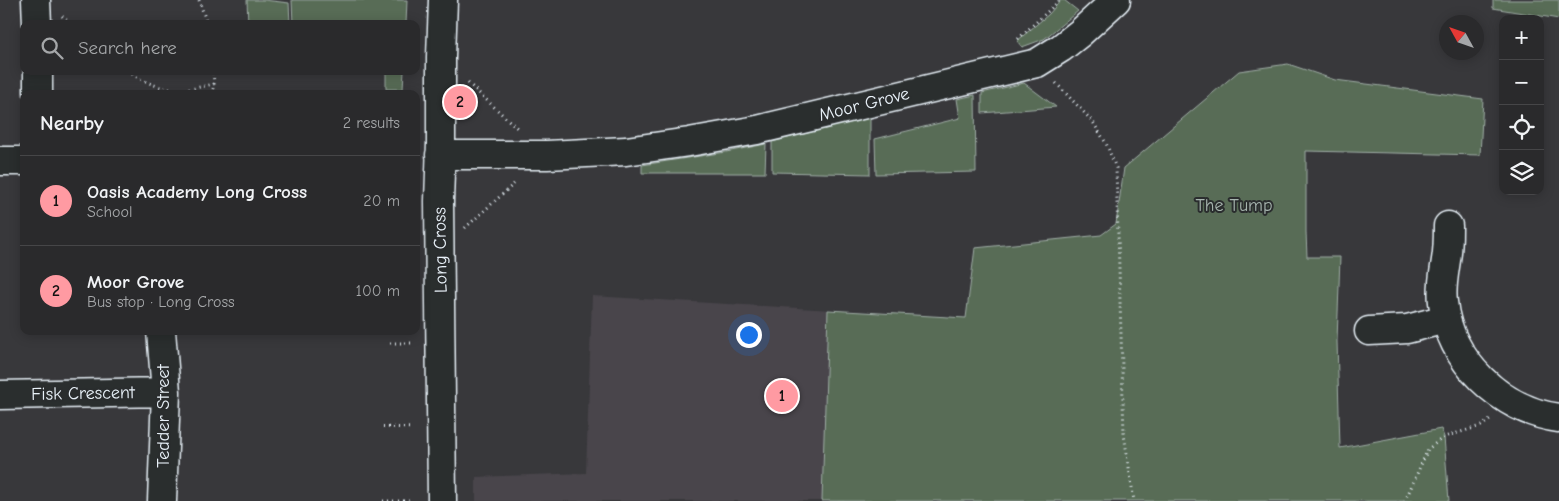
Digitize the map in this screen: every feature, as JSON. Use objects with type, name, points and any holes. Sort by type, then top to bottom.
[{"type":"street","points":[[36,0],[37,20]]},
{"type":"street","name":"Long Cross","points":[[442,501],[439,201],[441,57],[444,0]]},
{"type":"street","name":"Moor Grove","points":[[440,155],[547,155],[626,151],[757,130],[1037,63],[1080,33],[1116,0]]},
{"type":"street","points":[[38,75],[38,90]]},
{"type":"street","points":[[0,161],[20,161]]},
{"type":"street","points":[[1448,226],[1442,287],[1443,301],[1446,319],[1459,350],[1483,381],[1517,405],[1543,415],[1559,418]]},
{"type":"street","points":[[1369,331],[1407,329],[1446,319]]},
{"type":"street","name":"Tedder Street","points":[[161,335],[166,392],[162,501]]},
{"type":"street","name":"Fisk Crescent","points":[[0,395],[166,392]]},
{"type":"path","points":[[199,0],[205,20]]},
{"type":"path","points":[[1002,72],[1012,44],[1060,0]]},
{"type":"path","points":[[1037,63],[1093,122],[1106,143],[1116,168],[1124,434],[1134,501]]},
{"type":"path","points":[[133,75],[154,85],[173,90]]},
{"type":"path","points":[[213,75],[213,90]]},
{"type":"path","points":[[188,90],[214,84]]},
{"type":"path","points":[[390,343],[413,343]]},
{"type":"path","points":[[1406,501],[1428,449],[1444,437],[1481,426],[1517,405]]},
{"type":"path","points":[[383,427],[413,428]]},
{"type":"path","points":[[382,501],[410,501]]},
{"type":"shaded area","points":[[592,296],[967,318],[990,501],[476,501],[476,477],[586,473]]},
{"type":"green space","points":[[247,0],[289,3],[290,20],[248,20]]},
{"type":"green space","points":[[292,0],[407,0],[406,20],[293,20]]},
{"type":"green space","points":[[1061,0],[1064,0],[1078,11],[1044,39],[1022,47],[1017,41],[1049,14]]},
{"type":"green space","points":[[1493,0],[1559,0],[1559,19],[1544,15],[1493,8]]},
{"type":"green space","name":"The Tump","points":[[1288,64],[1335,80],[1483,99],[1480,155],[1306,151],[1307,257],[1340,257],[1337,341],[1340,448],[1441,429],[1444,437],[1449,501],[822,501],[828,310],[966,318],[975,248],[1101,235],[1116,224],[1124,168],[1239,71]]},
{"type":"green space","points":[[386,75],[404,75],[403,89],[386,89]]},
{"type":"green space","points":[[1024,83],[1056,107],[982,113],[982,93]]},
{"type":"green space","points":[[975,95],[976,172],[876,174],[875,139],[960,118],[957,99]]},
{"type":"green space","points":[[870,117],[870,174],[772,172],[772,142]]},
{"type":"green space","points":[[766,144],[765,173],[642,173],[642,165]]},
{"type":"place","name":"Moor Grove","points":[[460,102]]},
{"type":"place","name":"Oasis Academy Long Cross","points":[[782,396]]}]
